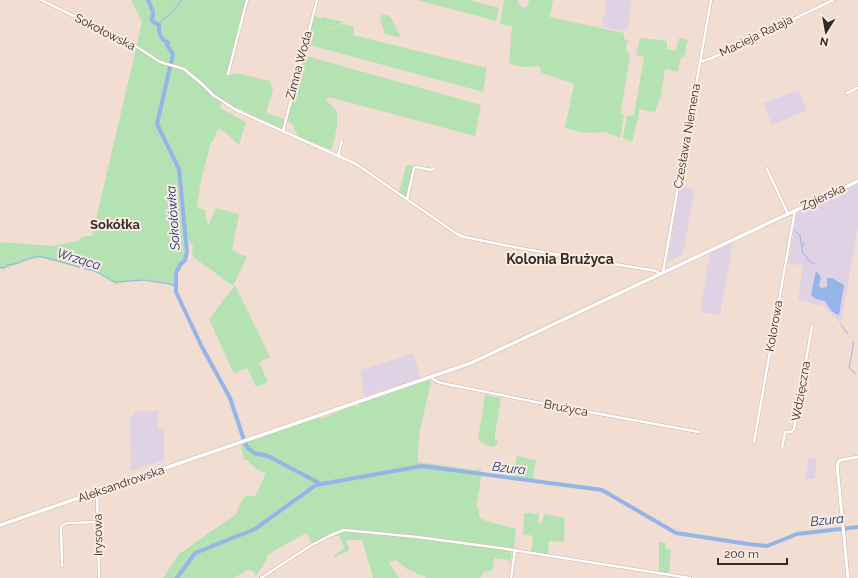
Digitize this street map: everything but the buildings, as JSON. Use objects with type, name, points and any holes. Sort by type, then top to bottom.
[{"type":"main road","name":"Zgierska","points":[[433,378],[471,363],[858,181]]},
{"type":"main road","name":"Aleksandrowska","points":[[0,525],[433,378]]},
{"type":"street","name":"Sokołowska","points":[[41,0],[137,47],[158,60],[186,70],[213,95],[236,110],[283,131]]},
{"type":"street","points":[[228,74],[247,0]]},
{"type":"street","name":"Zimna Woda","points":[[283,131],[317,0]]},
{"type":"street","name":"Czesława Niemena","points":[[662,273],[711,0]]},
{"type":"street","name":"Macieja Rataja","points":[[700,62],[712,58],[834,0]]},
{"type":"street","points":[[847,93],[858,88]]},
{"type":"street","points":[[283,131],[361,166],[464,237],[662,273]]},
{"type":"street","points":[[338,156],[342,141]]},
{"type":"street","points":[[407,199],[414,168],[416,167],[432,170],[434,168]]},
{"type":"street","points":[[767,169],[788,214]]},
{"type":"street","name":"Kolorowa","points":[[754,442],[795,210]]},
{"type":"street","name":"Wdzięczna","points":[[782,448],[785,432],[791,432],[794,429],[812,326]]},
{"type":"street","name":"Brużyca","points":[[433,378],[446,384],[549,405],[699,432]]},
{"type":"street","points":[[848,578],[837,467],[839,461],[858,457]]},
{"type":"street","name":"Irysowa","points":[[97,492],[99,578]]},
{"type":"street","points":[[62,566],[61,526],[67,523],[98,522]]},
{"type":"street","points":[[261,578],[310,546],[344,530],[418,537],[514,550],[690,578]]},
{"type":"street","points":[[511,578],[514,550]]},
{"type":"shaded area","points":[[607,0],[632,0],[627,31],[602,27]]},
{"type":"shaded area","points":[[799,90],[807,110],[772,125],[763,103]]},
{"type":"shaded area","points":[[858,184],[858,227],[841,324],[824,306],[798,300],[803,266],[788,263],[797,213],[832,196],[836,197],[845,194],[845,190]]},
{"type":"shaded area","points":[[680,187],[695,189],[683,254],[667,262],[671,241],[673,238],[672,235]]},
{"type":"shaded area","points":[[733,243],[720,315],[700,312],[710,253]]},
{"type":"shaded area","points":[[413,353],[421,378],[364,396],[361,370]]},
{"type":"shaded area","points":[[136,411],[158,411],[158,428],[164,429],[164,460],[131,471],[130,417],[133,416]]},
{"type":"shaded area","points":[[809,457],[817,459],[814,479],[805,479]]},
{"type":"green space","points":[[131,0],[246,0],[227,76],[236,73],[270,81],[273,90],[266,113],[284,119],[282,129],[221,100],[220,108],[246,122],[239,145],[218,128],[213,141],[211,142],[201,180],[197,207],[205,210],[208,226],[216,208],[239,214],[232,250],[247,257],[233,286],[192,256],[193,246],[188,240],[188,237],[185,262],[178,270],[177,285],[174,287],[168,284],[140,280],[115,284],[97,273],[43,258],[31,259],[7,268],[5,267],[4,270],[0,269],[0,242],[52,246],[78,241],[82,237],[92,236],[142,23]]},
{"type":"green space","points":[[417,0],[469,0],[499,8],[496,21]]},
{"type":"green space","points":[[504,0],[517,0],[522,8],[528,6],[529,0],[553,0],[550,17],[624,33],[624,39],[628,40],[626,49],[630,56],[621,112],[624,116],[620,138],[605,132],[585,133],[565,128],[574,84],[542,73],[539,66],[525,67],[509,64],[512,26],[500,24]]},
{"type":"green space","points":[[386,14],[391,18],[401,38],[385,34],[380,18],[382,15]]},
{"type":"green space","points":[[315,16],[320,19],[323,17],[343,22],[328,29],[341,24],[346,24],[354,27],[353,35],[487,68],[483,92],[306,44],[313,17]]},
{"type":"green space","points":[[640,38],[667,41],[667,49],[676,51],[679,38],[688,40],[684,57],[681,57],[678,72],[665,69],[661,95],[655,112],[640,109],[632,142],[623,138],[627,116],[634,115],[644,57],[636,55]]},
{"type":"green space","points":[[303,55],[481,105],[475,136],[329,97],[325,99],[337,111],[337,127],[332,148],[329,149],[298,136],[292,124],[288,121],[288,118]]},
{"type":"green space","points":[[406,166],[413,166],[406,196],[399,192]]},
{"type":"green space","points":[[235,285],[270,357],[259,362],[268,382],[256,387],[247,368],[234,374],[209,319]]},
{"type":"green space","points":[[429,380],[431,382],[418,442],[418,462],[475,470],[481,469],[480,473],[482,474],[476,506],[479,508],[479,517],[486,521],[516,529],[514,549],[510,549],[509,551],[512,554],[510,563],[508,563],[509,560],[494,558],[493,570],[484,572],[480,578],[427,578],[407,569],[396,560],[389,562],[399,578],[373,578],[362,540],[346,540],[349,547],[348,551],[334,557],[334,555],[341,551],[344,547],[339,536],[329,536],[313,544],[306,533],[267,555],[267,560],[256,576],[253,571],[248,570],[234,578],[163,578],[179,554],[236,514],[241,502],[246,496],[255,496],[266,473],[256,468],[248,460],[244,460],[241,444],[318,418],[323,418],[353,406],[358,407],[359,404]]},
{"type":"green space","points":[[485,395],[501,398],[495,435],[495,439],[498,442],[497,445],[491,447],[482,443],[478,439]]},
{"type":"green space","points":[[517,456],[536,460],[533,476],[536,480],[596,487],[610,491],[608,493],[597,489],[515,478],[516,474],[514,471]]},
{"type":"green space","points":[[524,513],[532,513],[535,515],[536,513],[539,513],[538,523],[542,523],[544,514],[565,518],[564,542],[549,541],[548,555],[531,552],[533,536],[523,534]]},
{"type":"green space","points":[[659,542],[666,543],[666,548],[671,550],[669,573],[659,571]]},
{"type":"water","points":[[816,271],[821,278],[819,285],[821,288],[827,287],[827,278],[832,278],[844,285],[839,315],[832,311],[825,301],[816,299],[811,295]]},
{"type":"waterway","name":"Sokołówka","points":[[148,0],[153,12],[152,21],[159,25],[160,36],[168,43],[167,45],[173,54],[157,124],[179,169],[187,252],[185,260],[180,265],[176,273],[176,292],[202,347],[230,398],[248,448],[254,453],[268,456],[319,483]]},
{"type":"waterway","name":"Zimna Woda","points":[[159,25],[161,21],[172,13],[181,0]]},
{"type":"waterway","points":[[795,231],[800,236],[803,254],[809,261],[815,264]]},
{"type":"waterway","points":[[803,246],[804,242]]},
{"type":"waterway","name":"Wrząca","points":[[0,267],[5,268],[8,265],[39,256],[95,271],[115,282],[144,280],[176,285]]},
{"type":"waterway","points":[[841,325],[848,334]]},
{"type":"waterway","points":[[853,342],[849,368],[856,374]]},
{"type":"waterway","name":"Bzura","points":[[177,578],[195,553],[255,529],[316,485],[422,466],[602,490],[676,533],[748,544],[767,546],[797,534],[858,527]]},
{"type":"district","name":"Sokółka","points":[[115,224]]},
{"type":"district","name":"Kolonia Brużyca","points":[[560,259]]}]
